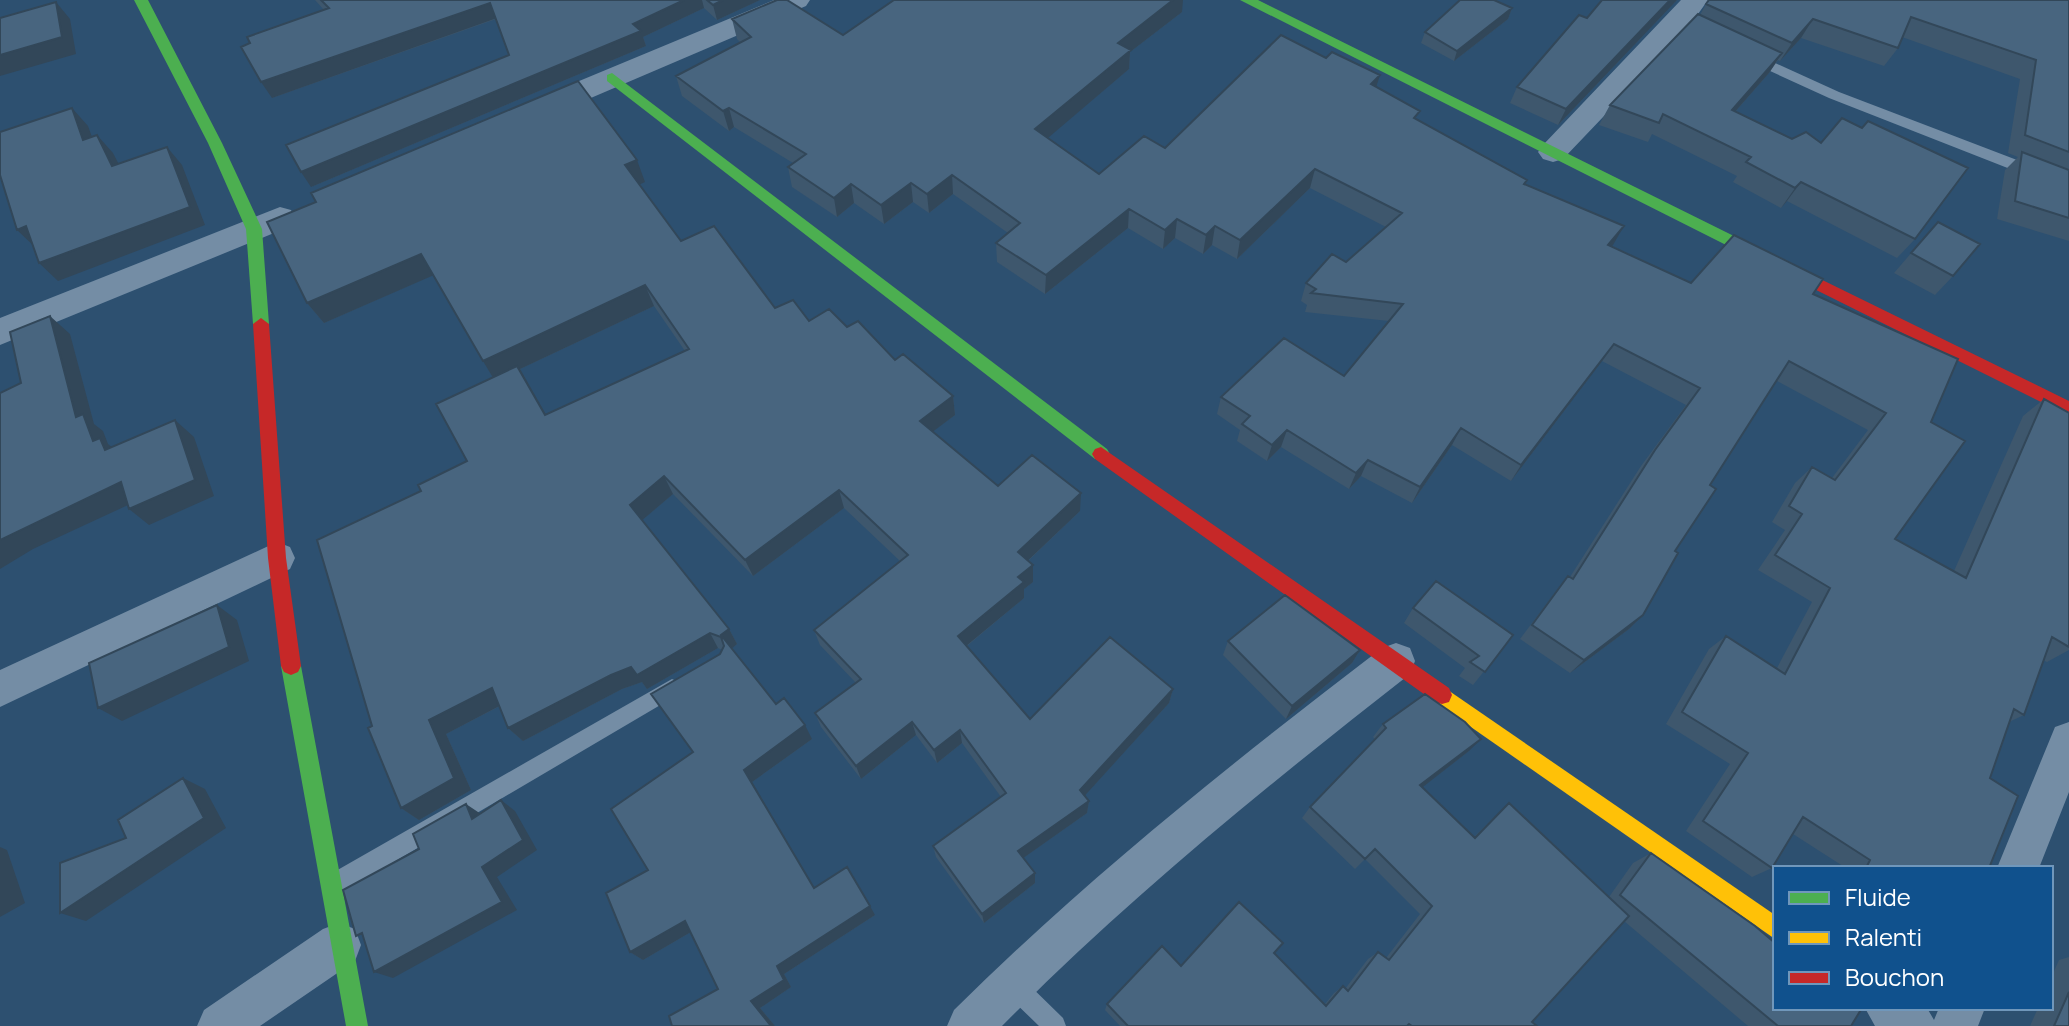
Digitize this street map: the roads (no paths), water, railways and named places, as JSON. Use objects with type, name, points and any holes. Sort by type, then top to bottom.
[{"type":"street","points":[[141,0],[215,143],[254,229],[277,558],[298,718],[339,945],[357,1026]]},
{"type":"street","points":[[512,121],[797,0]]},
{"type":"street","points":[[1247,0],[2069,409]]},
{"type":"street","points":[[1553,152],[1689,17]]},
{"type":"street","points":[[612,78],[1138,482],[1773,927]]},
{"type":"street","points":[[0,332],[311,205]]},
{"type":"street","points":[[0,689],[277,558]]},
{"type":"street","points":[[970,1026],[1092,906],[1260,766],[1396,661]]},
{"type":"street","points":[[2019,866],[2069,741]]},
{"type":"street","points":[[220,1026],[339,945]]},
{"type":"street","points":[[1891,1010],[1914,1026]]},
{"type":"lane","points":[[1735,49],[1834,95],[2052,179]]},
{"type":"lane","points":[[329,888],[693,676]]},
{"type":"lane","points":[[1011,983],[1055,1026]]}]
